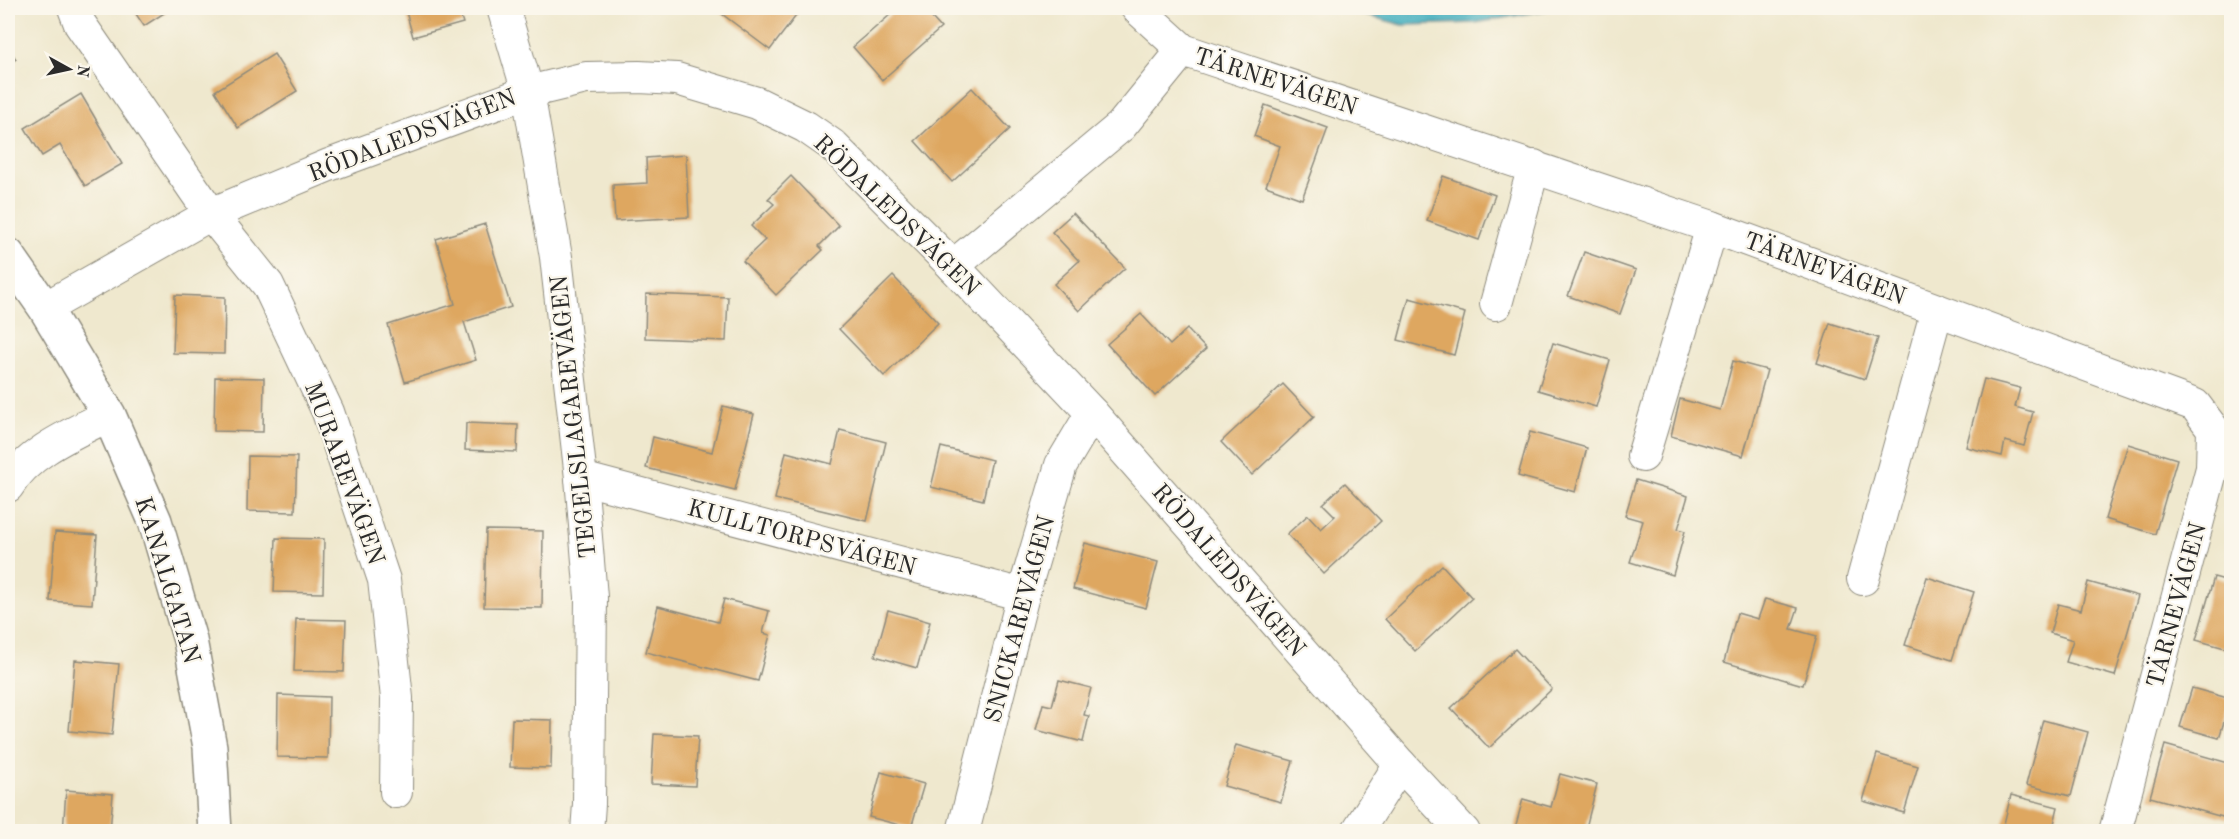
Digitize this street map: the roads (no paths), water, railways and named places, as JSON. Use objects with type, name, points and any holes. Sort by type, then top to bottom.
[{"type":"street","name":"MURAREVÄGEN","points":[[75,8],[80,24],[212,214],[268,285],[328,412],[384,579],[397,698],[396,792]]},
{"type":"street","name":"TEGELSLAGAREVÄGEN","points":[[503,8],[528,92],[556,257],[581,478],[591,597],[587,831]]},
{"type":"street","points":[[1137,8],[1183,50]]},
{"type":"street","name":"TÄRNEVÄGEN","points":[[953,266],[1121,126],[1183,50],[1712,227],[2195,405],[2213,429],[2212,468],[2115,831]]},
{"type":"street","name":"RÖDALEDSVÄGEN","points":[[45,308],[212,214],[329,165],[528,92],[586,78],[639,77],[677,79],[757,103],[806,127],[832,145],[953,266],[1092,413],[1400,764],[1464,831]]},
{"type":"street","points":[[1496,304],[1534,166]]},
{"type":"street","name":"TÄRNEVÄGEN","points":[[1643,456],[1712,227]]},
{"type":"street","name":"KANALGATAN","points":[[8,255],[45,308],[108,415],[155,521],[190,640],[210,747],[215,831]]},
{"type":"street","name":"TÄRNEVÄGEN","points":[[1863,579],[1937,310]]},
{"type":"street","name":"SNICKAREVÄGEN","points":[[963,831],[1023,595],[1061,465],[1092,413]]},
{"type":"street","points":[[8,486],[17,471],[58,442],[108,415]]},
{"type":"street","name":"KULLTORPSVÄGEN","points":[[581,478],[1023,595]]},
{"type":"street","points":[[1357,831],[1400,764]]},
{"type":"water","points":[[1338,8],[1558,8],[1475,23],[1403,25]]}]
